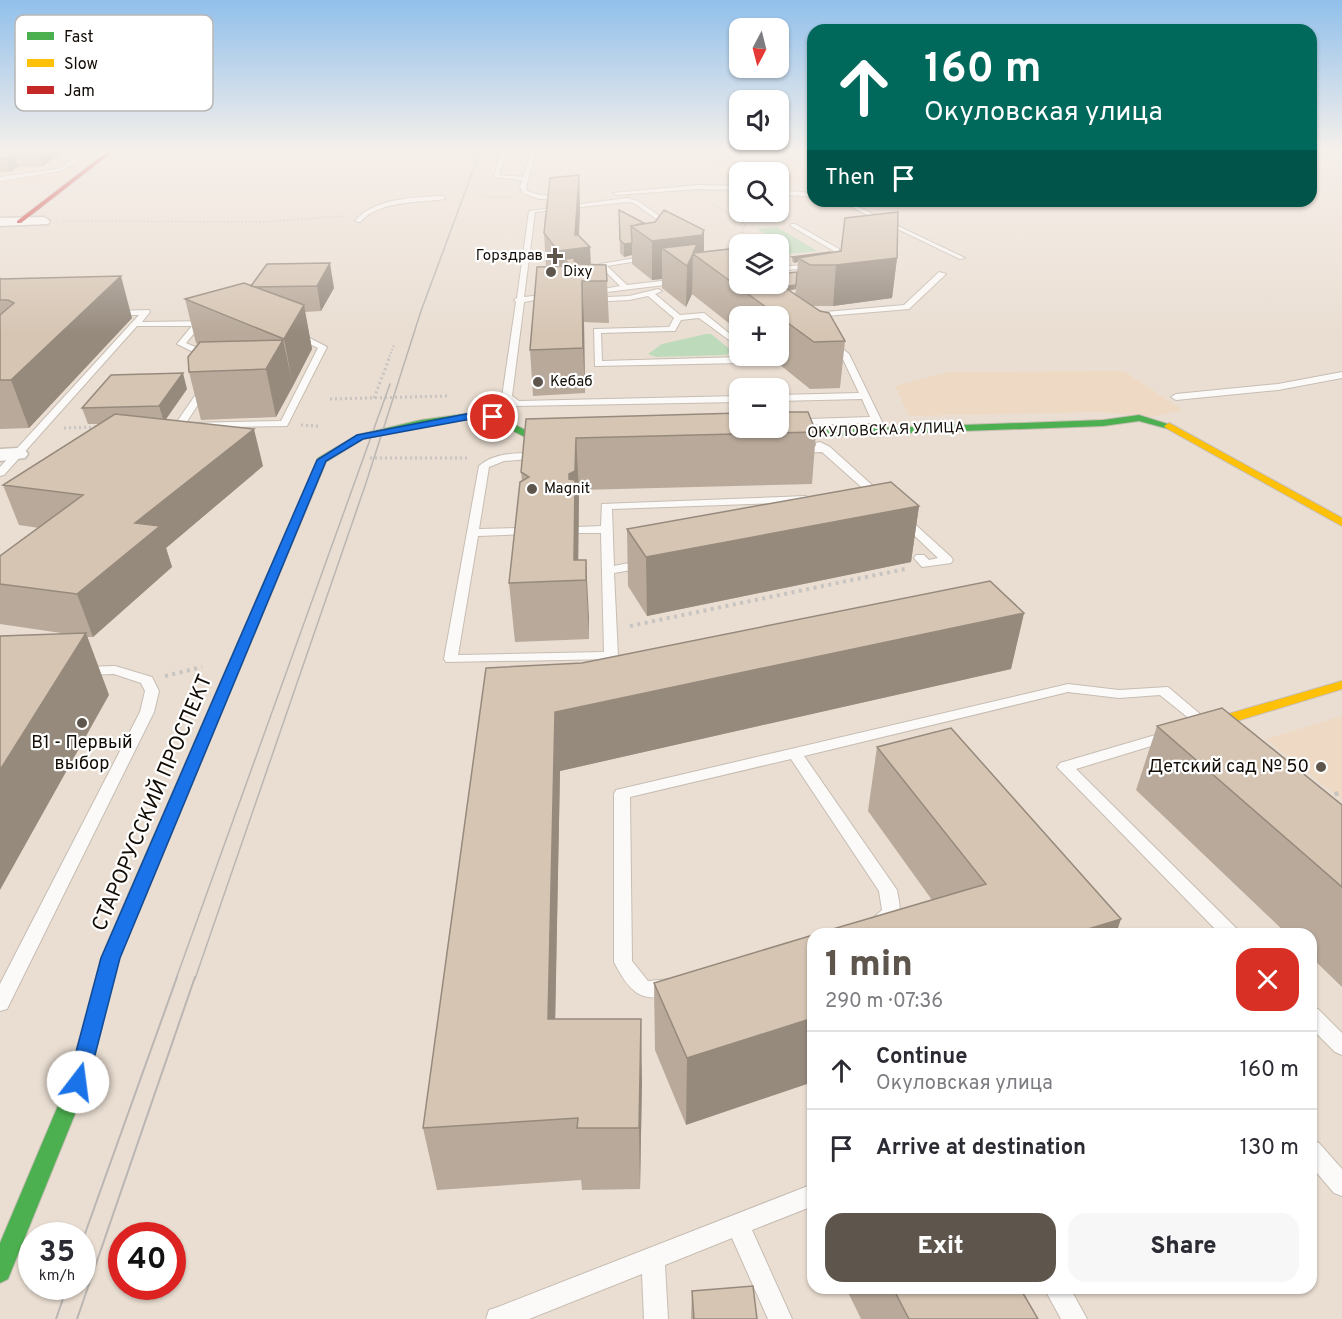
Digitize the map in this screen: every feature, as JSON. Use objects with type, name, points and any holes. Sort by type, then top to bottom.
[{"type":"street","points":[[19,222],[34,211]]},
{"type":"street","points":[[0,222],[44,221]]},
{"type":"street","points":[[505,411],[509,423],[539,441],[579,441]]},
{"type":"street","name":"СТАРОРУССКИЙ ПРОСПЕКТ","points":[[0,1271],[78,1082],[110,958],[238,659],[278,557],[322,460],[360,437],[461,417],[505,411]]},
{"type":"street","name":"ОКУЛОВСКАЯ УЛИЦА","points":[[789,434],[880,426],[1104,423],[1139,418],[1173,428],[1342,523]]},
{"type":"street","points":[[1206,725],[1342,685]]},
{"type":"street","points":[[1206,725],[1232,746]]},
{"type":"lane","points":[[358,221],[364,213],[373,211]]},
{"type":"lane","points":[[543,211],[532,212],[518,300],[505,411],[729,400]]},
{"type":"lane","points":[[649,211],[669,225],[663,239]]},
{"type":"lane","points":[[865,211],[962,258]]},
{"type":"lane","points":[[794,225],[837,250],[834,279]]},
{"type":"lane","points":[[625,287],[602,265],[653,256]]},
{"type":"lane","points":[[789,268],[836,262]]},
{"type":"lane","points":[[801,308],[811,314],[821,316],[906,307],[942,274]]},
{"type":"lane","points":[[684,282],[617,302],[581,297],[625,287],[684,282]]},
{"type":"lane","points":[[648,293],[678,318],[701,315],[729,337]]},
{"type":"lane","points":[[518,300],[565,297]]},
{"type":"lane","points":[[0,473],[9,454],[40,428],[146,312],[101,313]]},
{"type":"lane","points":[[678,318],[672,329],[597,331],[598,364],[729,360]]},
{"type":"lane","points":[[135,324],[221,322]]},
{"type":"lane","points":[[199,323],[181,344],[222,361]]},
{"type":"lane","points":[[213,376],[179,426],[284,424],[322,347],[285,330]]},
{"type":"lane","points":[[789,423],[880,426],[845,354],[817,335]]},
{"type":"lane","points":[[1176,397],[1278,387],[1342,375]]},
{"type":"lane","points":[[789,398],[866,396]]},
{"type":"lane","points":[[805,434],[826,449],[947,560],[923,561]]},
{"type":"lane","points":[[791,450],[826,449]]},
{"type":"lane","points":[[557,455],[495,459],[484,466],[451,659],[611,656],[606,506],[819,500]]},
{"type":"lane","points":[[856,497],[875,494]]},
{"type":"lane","points":[[578,530],[607,530]]},
{"type":"lane","points":[[472,533],[525,531]]},
{"type":"lane","points":[[608,571],[655,562]]},
{"type":"lane","points":[[0,1003],[147,712],[152,691],[147,680],[115,670],[69,671]]},
{"type":"lane","points":[[688,982],[655,992],[635,984],[623,962],[621,794],[1068,688],[1119,694],[1163,690],[1206,725]]},
{"type":"lane","points":[[1206,725],[1065,767],[1225,928]]},
{"type":"lane","points":[[795,753],[888,890],[891,912],[877,925],[866,928]]},
{"type":"lane","points":[[1317,1021],[1342,1046]]},
{"type":"lane","points":[[1317,1157],[1342,1185]]},
{"type":"lane","points":[[498,1319],[807,1197]]},
{"type":"lane","points":[[738,1224],[780,1319]]},
{"type":"lane","points":[[653,1258],[656,1319]]},
{"type":"lane","points":[[1060,1294],[1075,1319]]},
{"type":"path","points":[[725,211],[746,224],[742,234]]},
{"type":"path","points":[[44,221],[264,222],[364,213]]},
{"type":"path","points":[[374,398],[394,345]]},
{"type":"path","points":[[330,399],[449,396]]},
{"type":"path","points":[[40,428],[98,427]]},
{"type":"path","points":[[388,458],[495,459]]},
{"type":"path","points":[[610,630],[923,561]]},
{"type":"path","points":[[147,680],[238,659]]},
{"type":"path","points":[[1324,797],[1342,792]]},
{"type":"shaded area","points":[[1124,371],[1183,410],[1151,417],[1101,412],[909,416],[895,386],[948,372]]},
{"type":"shaded area","name":"Детский сад № 50","points":[[1342,716],[1342,800],[1266,739]]},
{"type":"green space","points":[[777,227],[789,234],[765,234],[757,229]]},
{"type":"green space","points":[[789,234],[817,251],[789,254]]},
{"type":"green space","points":[[711,334],[729,349],[729,353],[726,355],[656,357],[648,354],[662,344]]},
{"type":"building","points":[[546,211],[577,211],[575,235],[578,235],[590,247],[558,251],[544,233]]},
{"type":"building","points":[[619,211],[644,223],[631,226],[632,243],[624,244],[620,240]]},
{"type":"building","points":[[665,211],[704,230],[702,235],[652,241],[631,226],[655,222]]},
{"type":"building","points":[[898,212],[897,258],[836,265],[810,265],[798,258],[841,251],[845,218]]},
{"type":"building","points":[[697,244],[693,253],[729,249],[729,280],[693,254],[687,266],[662,248]]},
{"type":"building","points":[[831,252],[794,258],[792,257]]},
{"type":"building","points":[[575,258],[574,261],[579,264],[606,265],[607,281],[582,281],[583,348],[530,350],[537,267],[570,266],[565,259]]},
{"type":"building","points":[[330,263],[317,286],[251,286],[267,264]]},
{"type":"building","points":[[797,272],[796,285],[789,286],[789,273]]},
{"type":"building","points":[[121,276],[11,380],[0,380],[0,315],[14,303],[0,300],[0,279]]},
{"type":"building","points":[[244,283],[304,305],[284,339],[185,299]]},
{"type":"building","points":[[789,290],[820,311],[829,313],[845,341],[814,342],[789,324],[789,306],[764,306],[748,294],[789,294]]},
{"type":"building","points":[[283,340],[266,369],[189,372],[188,357],[200,342]]},
{"type":"building","points":[[183,373],[159,406],[82,408],[111,375]]},
{"type":"building","points":[[789,412],[808,412],[816,432],[789,433]]},
{"type":"building","points":[[729,413],[729,434],[576,438],[575,471],[569,474],[569,479],[575,480],[574,560],[586,560],[586,580],[509,583],[520,482],[529,477],[521,472],[526,419]]},
{"type":"building","points":[[115,414],[254,429],[135,523],[160,526],[77,594],[0,584],[0,556],[83,495],[3,485]]},
{"type":"building","points":[[891,482],[919,506],[646,557],[627,529]]},
{"type":"building","points":[[990,581],[1024,613],[555,712],[548,1019],[641,1019],[639,1128],[577,1128],[578,1118],[423,1128],[486,668],[582,663]]},
{"type":"building","points":[[86,633],[0,770],[0,636]]},
{"type":"building","points":[[1222,708],[1342,805],[1342,887],[1157,726]]},
{"type":"building","points":[[951,728],[1121,919],[1092,928],[836,928],[986,884],[877,747]]},
{"type":"building","points":[[807,937],[807,1020],[687,1058],[654,983]]},
{"type":"building","points":[[753,1286],[757,1319],[694,1319],[692,1291]]},
{"type":"building","points":[[896,1294],[1023,1294],[1038,1319],[909,1319]]},
{"type":"tram line","points":[[195,979],[366,483],[421,311],[458,211]]},
{"type":"tram line","points":[[176,979],[390,384]]},
{"type":"tram line","points":[[89,1222],[177,977]]},
{"type":"tram line","points":[[77,1319],[195,977]]},
{"type":"tram line","points":[[56,1319],[63,1300]]},
{"type":"traffic: fast","points":[[224,690],[322,460],[360,437],[421,423],[471,416],[493,417],[539,441],[567,442]]},
{"type":"traffic: fast","points":[[789,434],[1103,423],[1139,418],[1169,426]]},
{"type":"traffic: fast","points":[[0,1271],[78,1082],[110,958],[137,895]]},
{"type":"traffic: slow","points":[[1169,426],[1342,523]]},
{"type":"traffic: slow","points":[[1219,736],[1206,725],[1342,685]]},
{"type":"traffic: slow","points":[[137,895],[224,690]]},
{"type":"traffic: jam","points":[[19,222],[34,211]]},
{"type":"place","name":"Горздрав","points":[[555,256]]},
{"type":"place","name":"Dixy","points":[[551,272]]},
{"type":"place","name":"Кебаб","points":[[538,382]]},
{"type":"place","name":"Magnit","points":[[532,489]]},
{"type":"place","name":"В1 - Первый выбор","points":[[82,723]]},
{"type":"place","name":"Детский сад № 50","points":[[1321,767]]},
{"type":"route","points":[[78,1082],[110,958],[238,659],[278,557],[322,460],[360,437],[421,423],[481,415],[493,417]]}]
